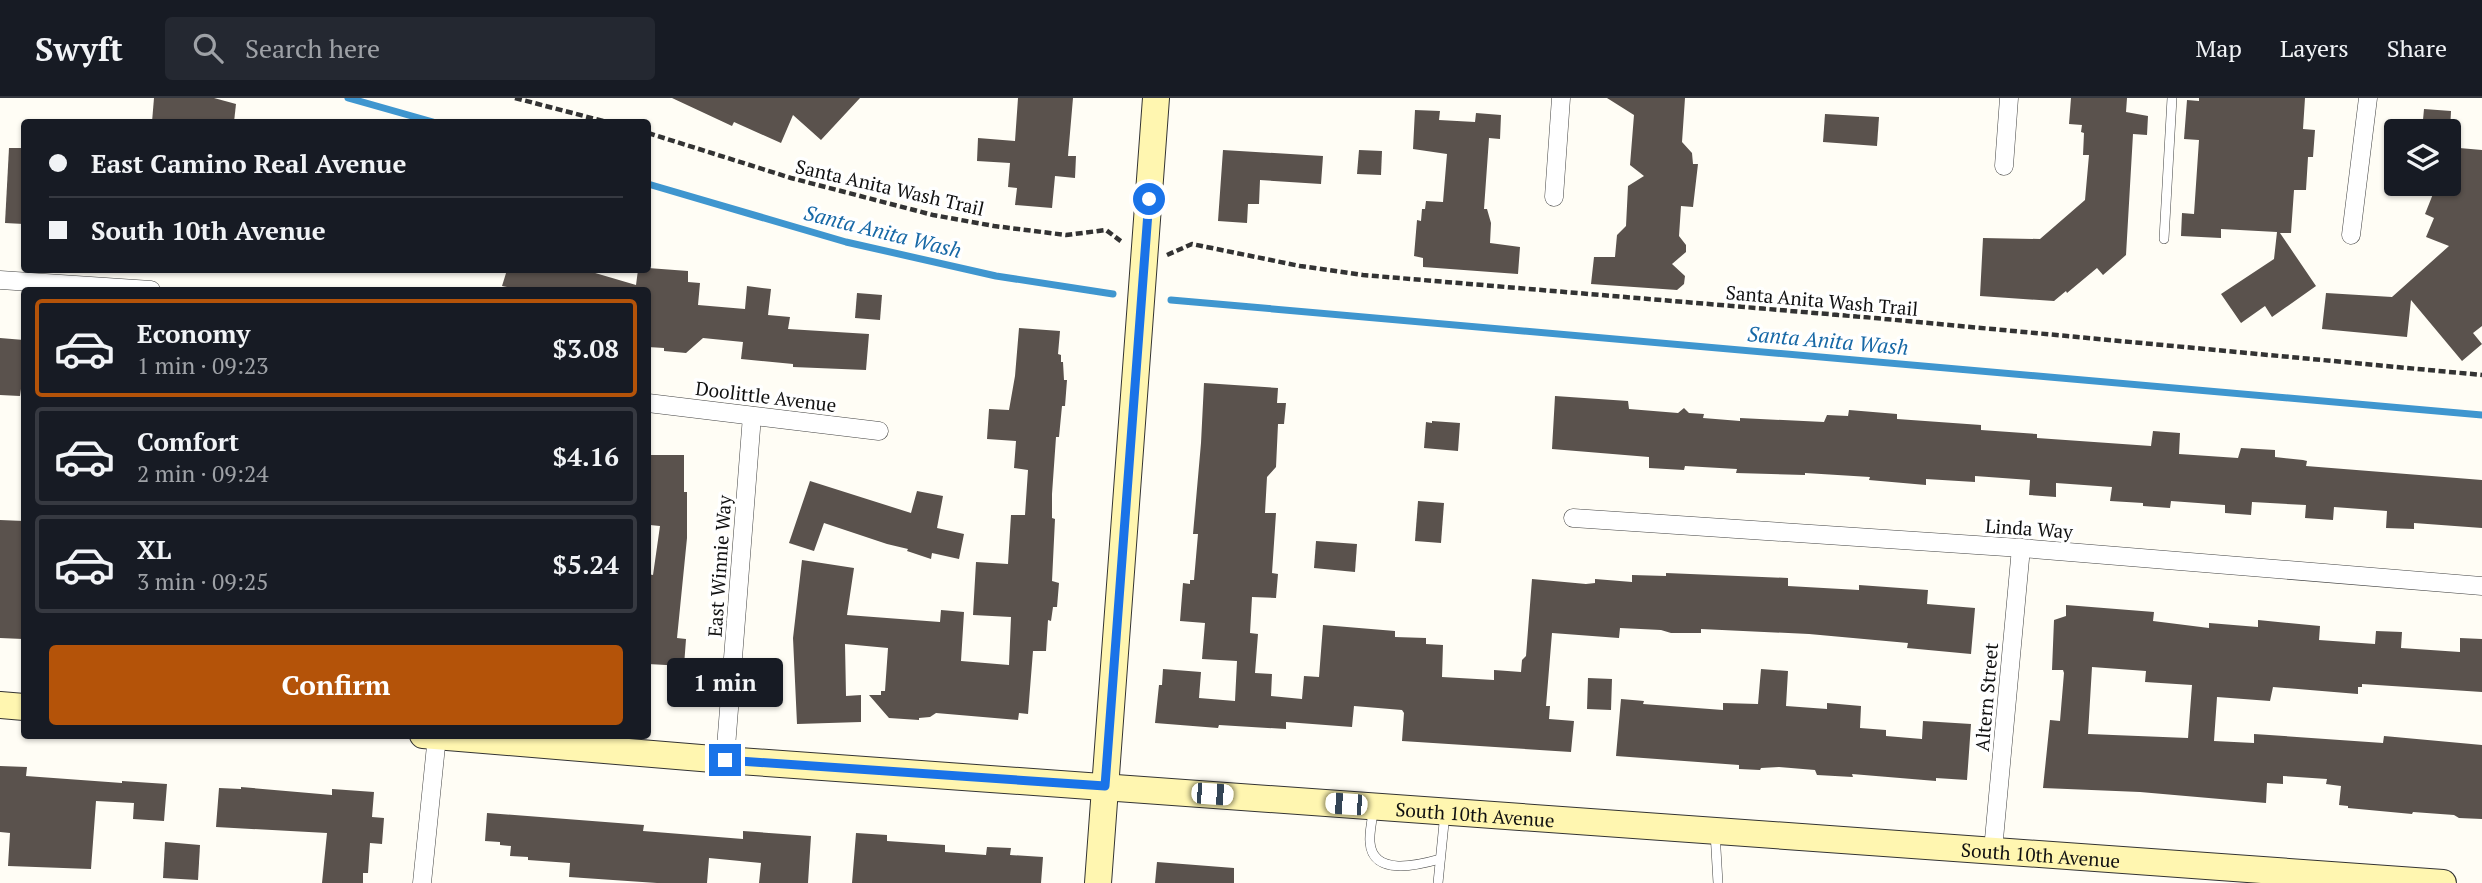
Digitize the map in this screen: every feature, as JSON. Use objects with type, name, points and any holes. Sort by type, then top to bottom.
[{"type":"street","points":[[1098,883],[1156,98]]},
{"type":"street","points":[[1553,197],[1561,98]]},
{"type":"street","points":[[2004,166],[2009,98]]},
{"type":"street","points":[[2351,235],[2368,98]]},
{"type":"street","points":[[0,280],[106,287]]},
{"type":"street","name":"Doolittle Avenue","points":[[651,403],[879,431]]},
{"type":"street","name":"East Winnie Way","points":[[725,760],[752,416]]},
{"type":"street","name":"Linda Way","points":[[1573,518],[2021,548],[2482,586]]},
{"type":"street","name":"Altern Street","points":[[1993,850],[2021,548]]},
{"type":"street","points":[[0,705],[21,707]]},
{"type":"street","points":[[422,883],[430,739]]},
{"type":"street","name":"South 10th Avenue","points":[[467,739],[725,760],[2443,883]]},
{"type":"lane","points":[[2164,239],[2172,98]]},
{"type":"lane","points":[[1373,806],[1370,841],[1373,854],[1381,863],[1415,866],[1440,859]]},
{"type":"lane","points":[[1438,883],[1445,811]]},
{"type":"lane","points":[[1715,830],[1718,883]]},
{"type":"path","points":[[515,98],[596,119]]},
{"type":"path","name":"Santa Anita Wash Trail","points":[[651,134],[792,178],[900,207],[994,226],[1066,235],[1107,230],[1126,244]]},
{"type":"path","name":"Santa Anita Wash Trail","points":[[1164,256],[1192,244],[1288,264],[1363,275],[1888,319],[2482,375]]},
{"type":"building","points":[[154,98],[214,98],[236,104],[234,119],[152,119]]},
{"type":"building","points":[[672,98],[860,98],[821,140],[793,115],[781,143],[734,122],[732,126]]},
{"type":"building","points":[[1018,98],[1073,98],[1068,156],[1076,156],[1075,178],[1055,176],[1052,208],[1015,205],[1017,188],[1008,187],[1010,163],[977,161],[978,138],[1015,141]]},
{"type":"building","points":[[1607,98],[1685,98],[1682,142],[1692,153],[1693,164],[1698,164],[1693,207],[1681,206],[1679,236],[1686,245],[1686,252],[1672,264],[1685,276],[1684,284],[1677,290],[1591,284],[1594,257],[1615,257],[1617,235],[1626,226],[1628,186],[1644,176],[1630,165],[1634,115]]},
{"type":"building","points":[[2071,98],[2127,98],[2126,112],[2148,116],[2147,135],[2133,134],[2126,255],[2103,275],[2097,268],[2054,301],[1980,296],[1983,238],[2040,239],[2085,200],[2089,155],[2083,155],[2082,125],[2069,124]]},
{"type":"building","points":[[2199,98],[2305,98],[2303,129],[2315,130],[2313,157],[2308,157],[2306,190],[2294,190],[2291,233],[2280,233],[2316,286],[2272,317],[2265,306],[2241,323],[2221,294],[2274,259],[2277,232],[2221,229],[2221,238],[2181,236],[2182,213],[2194,214],[2199,140],[2184,139],[2187,100],[2199,101]]},
{"type":"building","points":[[2424,109],[2451,111],[2451,119],[2423,119]]},
{"type":"building","points":[[1415,110],[1440,111],[1439,120],[1475,122],[1476,113],[1501,115],[1500,139],[1489,138],[1484,209],[1487,209],[1491,223],[1490,243],[1520,247],[1518,274],[1423,267],[1423,258],[1414,256],[1417,220],[1421,221],[1426,201],[1443,202],[1447,154],[1413,149]]},
{"type":"building","points":[[1825,114],[1879,117],[1877,146],[1823,142]]},
{"type":"building","points":[[9,148],[21,148],[21,224],[5,223]]},
{"type":"building","points":[[2461,148],[2482,150],[2482,326],[2473,333],[2482,344],[2462,361],[2411,300],[2407,337],[2322,329],[2326,293],[2392,297],[2449,246],[2426,237],[2434,218],[2425,214],[2432,196],[2461,196]]},
{"type":"building","points":[[1223,150],[1323,156],[1321,184],[1260,180],[1259,204],[1248,204],[1247,223],[1218,221]]},
{"type":"building","points":[[1359,150],[1382,151],[1381,175],[1357,174]]},
{"type":"building","points":[[651,268],[688,271],[688,282],[700,283],[698,305],[745,309],[747,286],[771,289],[768,315],[790,317],[788,329],[869,334],[866,370],[793,367],[793,364],[741,359],[743,342],[703,338],[686,353],[651,347],[651,287],[502,286],[506,273],[595,273],[636,285],[638,273],[651,273]]},
{"type":"building","points":[[857,293],[882,295],[880,320],[855,318]]},
{"type":"building","points":[[1019,328],[1060,331],[1058,354],[1063,362],[1064,380],[1067,380],[1065,406],[1062,406],[1059,437],[1056,437],[1052,494],[1052,518],[1055,519],[1052,581],[1059,583],[1057,607],[1053,607],[1051,621],[1048,620],[1046,651],[1033,651],[1028,714],[1019,713],[1018,720],[936,713],[919,720],[889,718],[869,695],[881,695],[881,691],[885,691],[888,648],[845,644],[846,696],[861,695],[861,722],[797,724],[793,638],[802,560],[854,568],[847,615],[940,622],[941,610],[964,612],[961,661],[1009,665],[1011,617],[973,615],[976,562],[1008,564],[1011,515],[1025,515],[1028,470],[1014,468],[1016,441],[987,439],[989,409],[1009,410]]},
{"type":"building","points":[[0,338],[21,340],[20,396],[0,395]]},
{"type":"building","points":[[1204,383],[1278,388],[1277,403],[1286,403],[1284,424],[1278,424],[1276,467],[1267,477],[1265,513],[1276,513],[1272,573],[1278,574],[1276,598],[1252,597],[1250,633],[1258,634],[1255,673],[1272,674],[1271,696],[1302,699],[1304,676],[1319,677],[1323,625],[1395,631],[1395,637],[1426,638],[1426,644],[1443,645],[1442,677],[1494,680],[1494,670],[1521,672],[1522,660],[1526,656],[1532,579],[1586,584],[1595,583],[1595,579],[1632,582],[1632,575],[1666,576],[1666,573],[1788,578],[1788,586],[1859,590],[1859,585],[1928,590],[1927,604],[1975,608],[1971,654],[1907,648],[1908,643],[1809,634],[1701,629],[1701,633],[1671,633],[1620,628],[1619,638],[1552,633],[1546,706],[1550,706],[1549,719],[1574,721],[1571,752],[1402,741],[1402,710],[1354,706],[1352,727],[1286,722],[1286,729],[1219,725],[1218,728],[1155,723],[1163,669],[1201,672],[1199,698],[1235,701],[1237,661],[1202,659],[1205,623],[1180,621],[1183,583],[1190,584],[1190,580],[1194,580],[1198,534],[1193,534]]},
{"type":"building","points":[[1555,396],[1628,401],[1629,409],[1678,413],[1684,408],[1689,413],[1704,414],[1703,418],[1740,421],[1740,418],[1824,422],[1827,415],[1848,416],[1849,410],[1897,414],[1897,419],[1981,425],[1981,430],[2037,434],[2037,438],[2151,446],[2153,431],[2180,433],[2179,454],[2238,458],[2241,448],[2275,450],[2275,457],[2307,461],[2306,466],[2482,480],[2482,528],[2414,523],[2414,529],[2386,528],[2387,511],[2334,507],[2333,520],[2305,518],[2306,505],[2252,502],[2251,515],[2225,513],[2225,505],[2171,501],[2170,508],[2143,506],[2143,503],[2110,501],[2112,487],[2056,483],[2056,497],[2029,495],[2030,480],[1975,476],[1975,482],[1926,479],[1926,485],[1869,480],[1870,477],[1805,473],[1736,473],[1737,469],[1685,466],[1684,470],[1649,468],[1649,457],[1552,449]]},
{"type":"building","points":[[1426,422],[1460,423],[1458,451],[1424,448]]},
{"type":"building","points":[[651,455],[684,455],[687,538],[677,638],[686,639],[684,666],[651,664],[651,575],[660,526],[651,525]]},
{"type":"building","points":[[810,481],[911,513],[917,491],[943,496],[937,528],[964,534],[959,559],[932,553],[931,559],[907,551],[908,549],[824,523],[814,551],[789,543]]},
{"type":"building","points":[[1418,501],[1444,503],[1441,543],[1415,541]]},
{"type":"building","points":[[0,520],[21,521],[21,639],[0,638]]},
{"type":"building","points":[[1316,541],[1357,544],[1355,572],[1314,568]]},
{"type":"building","points":[[2066,605],[2154,612],[2153,621],[2209,628],[2209,623],[2258,627],[2258,620],[2320,626],[2319,640],[2375,644],[2376,631],[2402,632],[2401,648],[2460,652],[2460,638],[2482,639],[2482,692],[2362,684],[2362,687],[2358,687],[2358,694],[2273,687],[2270,701],[2217,697],[2214,741],[2254,743],[2254,734],[2383,743],[2384,736],[2482,745],[2482,819],[2348,808],[2339,805],[2341,786],[2326,784],[2327,779],[2283,776],[2283,784],[2267,783],[2266,803],[2140,792],[2043,788],[2050,720],[2060,721],[2064,673],[2063,670],[2052,670],[2054,620],[2066,616]],"holes":[[[2092,667],[2146,671],[2145,682],[2192,685],[2188,738],[2088,734]]]},
{"type":"building","points":[[1761,669],[1788,671],[1786,706],[1827,709],[1827,703],[1861,706],[1860,728],[1886,730],[1886,736],[1922,739],[1923,721],[1971,724],[1967,780],[1936,778],[1936,781],[1852,774],[1853,777],[1817,775],[1815,770],[1779,767],[1739,769],[1739,765],[1616,756],[1621,699],[1644,701],[1643,704],[1723,710],[1723,703],[1758,704]]},
{"type":"building","points":[[1588,678],[1612,679],[1611,710],[1587,709]]},
{"type":"building","points":[[0,766],[27,767],[26,776],[167,784],[164,821],[133,819],[134,803],[96,801],[91,869],[8,866],[10,833],[0,832]]},
{"type":"building","points":[[241,787],[332,795],[332,789],[374,792],[372,817],[384,818],[382,844],[370,843],[368,873],[363,873],[363,883],[322,883],[327,833],[216,827],[219,788]]},
{"type":"building","points":[[487,813],[644,825],[643,831],[743,839],[743,831],[811,836],[808,883],[759,883],[761,863],[709,858],[707,883],[657,883],[569,877],[570,863],[510,856],[511,846],[485,841]]},
{"type":"building","points":[[856,833],[887,835],[887,841],[945,845],[945,852],[986,855],[987,847],[1011,848],[1010,855],[1043,857],[1041,883],[852,883]]},
{"type":"building","points":[[165,842],[200,845],[198,880],[163,878]]},
{"type":"building","points":[[1157,862],[1234,868],[1234,883],[1155,883]]},
{"type":"waterway","name":"Santa Anita Wash","points":[[348,98],[422,119]]},
{"type":"waterway","name":"Santa Anita Wash","points":[[651,185],[846,242],[996,276],[1113,294]]},
{"type":"waterway","name":"Santa Anita Wash","points":[[1171,300],[2482,415]]},
{"type":"route","points":[[725,760],[1105,786],[1149,199]]}]
